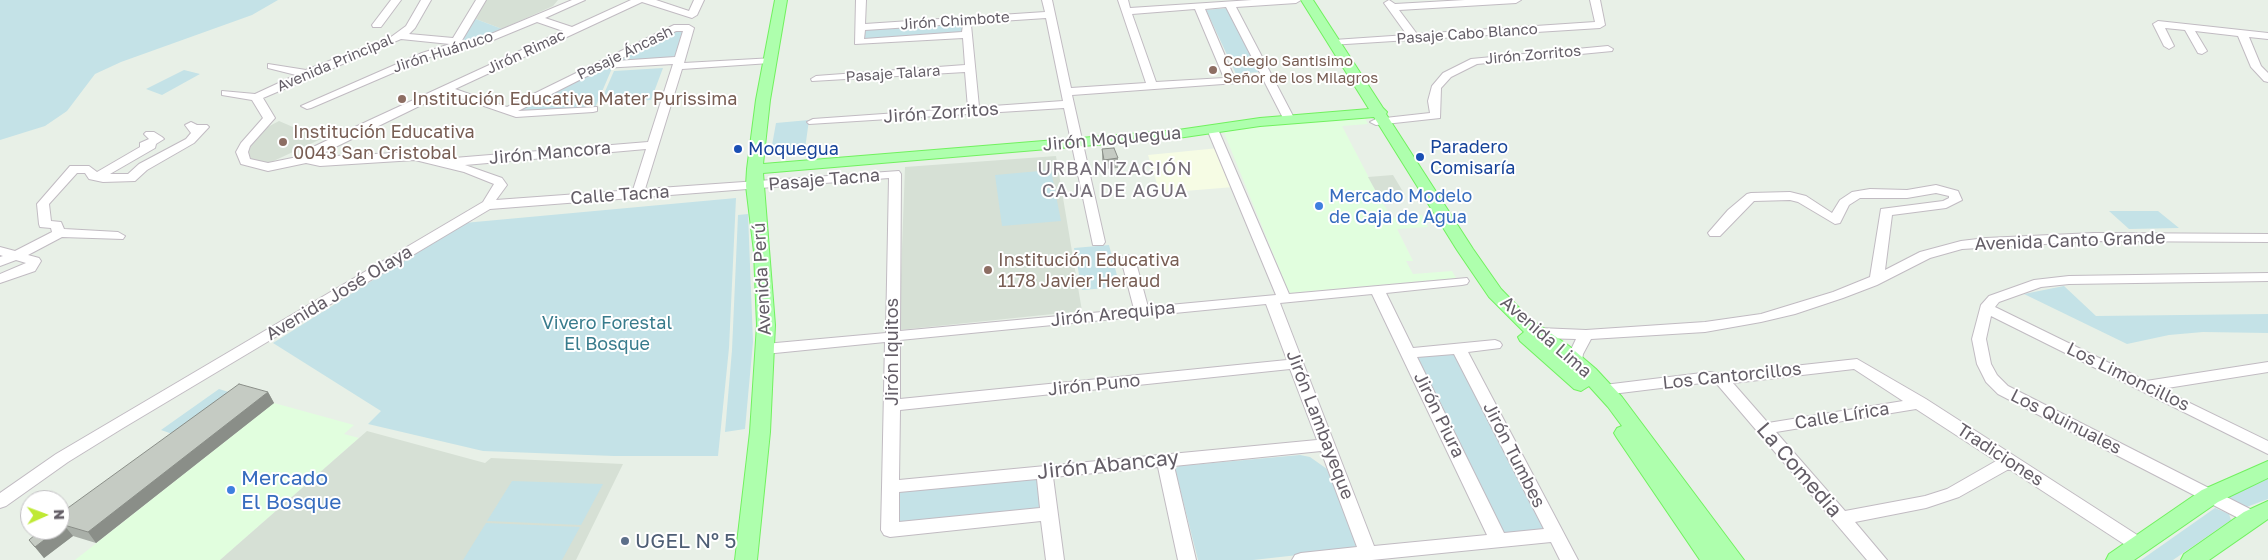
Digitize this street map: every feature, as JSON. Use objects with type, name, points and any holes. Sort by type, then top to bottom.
[{"type":"main road","name":"Avenida Perú","points":[[747,553],[760,432],[766,325],[762,252],[754,177],[763,100],[781,0]]},
{"type":"main road","name":"Avenida Lima","points":[[1307,0],[1377,115],[1466,270],[1487,299],[1516,329],[1604,390],[1666,468],[1733,560]]},
{"type":"main road","name":"Avenida Lima","points":[[1377,115],[1479,271],[1508,308],[1539,333],[1571,366],[1632,443],[1712,560]]},
{"type":"main road","name":"Jirón Moquegua","points":[[754,177],[1077,148],[1260,122],[1377,115]]},
{"type":"main road","points":[[2117,560],[2210,496],[2268,469]]},
{"type":"main road","points":[[2192,560],[2260,514]]},
{"type":"street","points":[[377,25],[396,0]]},
{"type":"street","name":"Avenida Principal","points":[[256,98],[308,74],[401,36],[410,28],[426,0]]},
{"type":"street","points":[[401,36],[455,44],[481,0]]},
{"type":"street","name":"Jirón Huánuco","points":[[307,106],[455,44],[482,41],[580,0]]},
{"type":"street","name":"Jirón Rimac","points":[[306,159],[315,151],[639,0]]},
{"type":"street","points":[[646,0],[690,15],[694,14],[699,0]]},
{"type":"street","points":[[861,0],[859,42],[968,35]]},
{"type":"street","points":[[1047,0],[1098,242]]},
{"type":"street","points":[[1123,0],[1152,86]]},
{"type":"street","points":[[1127,11],[1296,0]]},
{"type":"street","points":[[1390,4],[1516,0]]},
{"type":"street","points":[[1594,0],[1600,25]]},
{"type":"street","points":[[1390,4],[1414,38]]},
{"type":"street","points":[[1230,5],[1287,116]]},
{"type":"street","points":[[1199,7],[1230,80]]},
{"type":"street","name":"Jirón Chimbote","points":[[860,27],[1050,15]]},
{"type":"street","points":[[536,18],[573,31]]},
{"type":"street","points":[[2169,46],[2157,19],[2188,27],[2268,36]]},
{"type":"street","points":[[967,20],[974,111]]},
{"type":"street","name":"Pasaje Cabo Blanco","points":[[1334,43],[1600,25]]},
{"type":"street","points":[[2188,27],[2202,51]]},
{"type":"street","name":"Pasaje Áncash","points":[[508,111],[674,28],[689,28]]},
{"type":"street","points":[[638,193],[689,28]]},
{"type":"street","points":[[2242,32],[2256,67],[2268,78]]},
{"type":"street","name":"Jirón Zorritos","points":[[1377,115],[1436,116],[1434,100],[1436,88],[1447,75],[1475,60],[1608,49]]},
{"type":"street","points":[[597,66],[770,60]]},
{"type":"street","points":[[272,66],[308,74]]},
{"type":"street","name":"Pasaje Talara","points":[[816,79],[971,68]]},
{"type":"street","points":[[1066,92],[1266,78]]},
{"type":"street","points":[[445,89],[516,114],[592,109]]},
{"type":"street","points":[[226,93],[256,98],[266,110],[269,118],[245,145],[242,152],[244,161],[268,167],[306,159]]},
{"type":"street","name":"Jirón Zorritos","points":[[813,122],[1069,104]]},
{"type":"street","points":[[100,175],[102,178],[131,178],[143,167],[190,141],[203,127],[194,130],[191,125]]},
{"type":"street","name":"Jirón Lambayeque","points":[[1213,129],[1278,298],[1296,364],[1368,552]]},
{"type":"street","points":[[59,233],[56,225],[45,224],[42,210],[50,194],[74,168],[89,170],[93,176],[100,175],[151,146],[144,145],[158,139],[150,134]]},
{"type":"street","name":"Jirón Mancora","points":[[448,164],[458,161],[653,145]]},
{"type":"street","name":"Avenida José Olaya","points":[[0,502],[62,458],[117,424],[487,205],[499,189],[500,183],[468,169],[409,156],[373,160],[320,162],[306,159]]},
{"type":"street","name":"Pasaje Tacna","points":[[754,177],[895,174]]},
{"type":"street","name":"Jirón Iquitos","points":[[895,174],[890,530],[1049,514]]},
{"type":"street","name":"Calle Tacna","points":[[487,205],[638,193],[754,177]]},
{"type":"street","points":[[1715,234],[1733,213],[1751,197],[1790,196],[1802,199],[1835,220],[1844,204],[1856,195],[1870,193],[1907,194],[1936,189],[1954,194],[1956,200],[1946,204],[1886,212],[1877,279]]},
{"type":"street","points":[[0,262],[16,256],[59,233],[118,236]]},
{"type":"street","name":"Avenida Canto Grande","points":[[1539,333],[1586,336],[1624,330],[1705,327],[1761,318],[1817,303],[1877,279],[1925,254],[1961,245],[2075,238],[2268,238]]},
{"type":"street","points":[[0,251],[34,260],[30,268],[0,279]]},
{"type":"street","points":[[1128,259],[1142,312]]},
{"type":"street","points":[[1986,308],[1994,299],[2006,293],[2049,282],[2268,277]]},
{"type":"street","name":"Jirón Arequipa","points":[[765,350],[1462,281]]},
{"type":"street","name":"Jirón Piura","points":[[1377,290],[1499,541]]},
{"type":"street","name":"Los Limoncillos","points":[[1986,308],[2268,448]]},
{"type":"street","name":"Los Quinuales","points":[[1986,308],[1979,339],[1984,364],[1990,378],[2003,390],[2210,496],[2260,514]]},
{"type":"street","points":[[1571,366],[1586,336]]},
{"type":"street","points":[[1409,353],[1495,345]]},
{"type":"street","name":"Jirón Tumbes","points":[[1459,349],[1569,560]]},
{"type":"street","name":"Los Cantorcillos","points":[[1604,390],[1848,363],[1860,365]]},
{"type":"street","name":"Jirón Puno","points":[[892,404],[1296,364]]},
{"type":"street","name":"Tradiciones","points":[[1860,365],[2139,545]]},
{"type":"street","points":[[2146,386],[2268,367]]},
{"type":"street","name":"La Comedia","points":[[1721,378],[1763,429],[1878,560]]},
{"type":"street","name":"Calle Lírica","points":[[1763,429],[1920,403]]},
{"type":"street","name":"Jirón Abancay","points":[[890,487],[1164,459],[1327,445]]},
{"type":"street","points":[[1164,459],[1187,560]]},
{"type":"street","points":[[1841,518],[1926,502],[1953,493],[2010,461]]},
{"type":"street","points":[[1044,472],[1055,560]]},
{"type":"street","points":[[1301,560],[1556,535]]},
{"type":"street","points":[[733,560],[747,553]]},
{"type":"shaded area","points":[[486,0],[558,0],[553,6],[502,29],[473,18]]},
{"type":"shaded area","name":"Mercado Modelo de Caja de Agua","points":[[1364,117],[1368,124],[1342,126],[1379,197],[1392,218],[1422,215],[1428,227],[1397,229],[1413,261],[1406,261],[1413,274],[1452,271],[1456,278],[1289,293],[1223,130],[1282,122]]},
{"type":"shaded area","name":"Institución Educativa 0043 San Cristobal","points":[[279,121],[321,139],[267,164],[248,160],[248,145],[260,131]]},
{"type":"shaded area","points":[[1219,148],[1234,187],[1160,193],[1148,155]]},
{"type":"shaded area","name":"Institución Educativa 1178 Javier Heraud","points":[[1056,156],[1082,311],[899,330],[905,167]]},
{"type":"shaded area","points":[[1393,175],[1405,195],[1379,197],[1368,177]]},
{"type":"shaded area","name":"Mercado El Bosque","points":[[274,403],[354,425],[344,434],[359,438],[220,560],[75,560]]},
{"type":"shaded area","points":[[367,431],[485,463],[491,458],[623,464],[576,560],[220,560]]},
{"type":"green space","points":[[0,0],[278,0],[252,15],[121,62],[95,74],[67,111],[45,126],[0,140]]},
{"type":"green space","points":[[1228,8],[1259,72],[1236,74],[1206,10]]},
{"type":"green space","points":[[473,18],[502,29],[477,40],[458,44]]},
{"type":"green space","points":[[964,22],[965,34],[864,40],[865,28]]},
{"type":"green space","points":[[678,28],[685,28],[676,60],[614,64],[613,60]]},
{"type":"green space","points":[[613,66],[595,108],[520,112],[515,109],[600,67]]},
{"type":"green space","points":[[663,68],[651,100],[600,103],[614,71]]},
{"type":"green space","points":[[184,70],[200,74],[162,95],[146,89]]},
{"type":"green space","points":[[809,120],[805,149],[771,151],[776,123]]},
{"type":"green space","points":[[1051,170],[1061,221],[1002,226],[995,175]]},
{"type":"green space","name":"Vivero Forestal El Bosque","points":[[736,198],[729,348],[718,456],[614,456],[483,451],[368,424],[381,411],[273,343],[464,223]]},
{"type":"green space","points":[[2109,211],[2158,211],[2179,228],[2129,229]]},
{"type":"green space","points":[[748,214],[753,342],[745,429],[725,432],[732,350],[738,215]]},
{"type":"green space","points":[[1109,245],[1120,287],[1082,290],[1074,248]]},
{"type":"green space","points":[[2064,286],[2096,316],[2268,314],[2268,333],[2203,332],[2169,335],[2127,344],[2024,294]]},
{"type":"green space","points":[[1458,351],[1552,529],[1500,535],[1413,355]]},
{"type":"green space","points":[[219,389],[241,396],[184,438],[161,430]]},
{"type":"green space","points":[[1300,455],[1310,457],[1327,469],[1358,544],[1352,549],[1253,560],[1198,560],[1175,469],[1179,466]]},
{"type":"green space","points":[[1043,473],[1048,513],[893,527],[894,488]]},
{"type":"green space","points":[[2268,478],[2268,499],[2244,508],[2227,498]]},
{"type":"green space","points":[[512,481],[603,484],[581,525],[487,521]]},
{"type":"green space","points":[[2215,508],[2229,514],[2231,520],[2173,560],[2141,560]]},
{"type":"green space","points":[[486,523],[580,527],[562,560],[463,560]]},
{"type":"building","points":[[1114,148],[1118,158],[1104,160],[1102,149]]},
{"type":"building","points":[[239,384],[268,392],[88,532],[70,527],[70,507]]},
{"type":"building","points":[[29,540],[44,540],[35,547]]},
{"type":"place","name":"Colegio Santisimo Señor de los Milagros","points":[[1213,70]]},
{"type":"place","name":"Institución Educativa Mater Purissima","points":[[402,99]]},
{"type":"place","name":"Institución Educativa 0043 San Cristobal","points":[[283,142]]},
{"type":"place","name":"Moquegua","points":[[738,149]]},
{"type":"place","name":"Paradero Comisaría","points":[[1420,157]]},
{"type":"place","name":"Mercado Modelo de Caja de Agua","points":[[1319,206]]},
{"type":"place","name":"Institución Educativa 1178 Javier Heraud","points":[[988,270]]},
{"type":"place","name":"Mercado El Bosque","points":[[231,490]]},
{"type":"place","name":"UGEL Nº 5","points":[[625,541]]},
{"type":"district","name":"URBANIZACIÓN CAJA DE AGUA","points":[[1115,180]]}]
